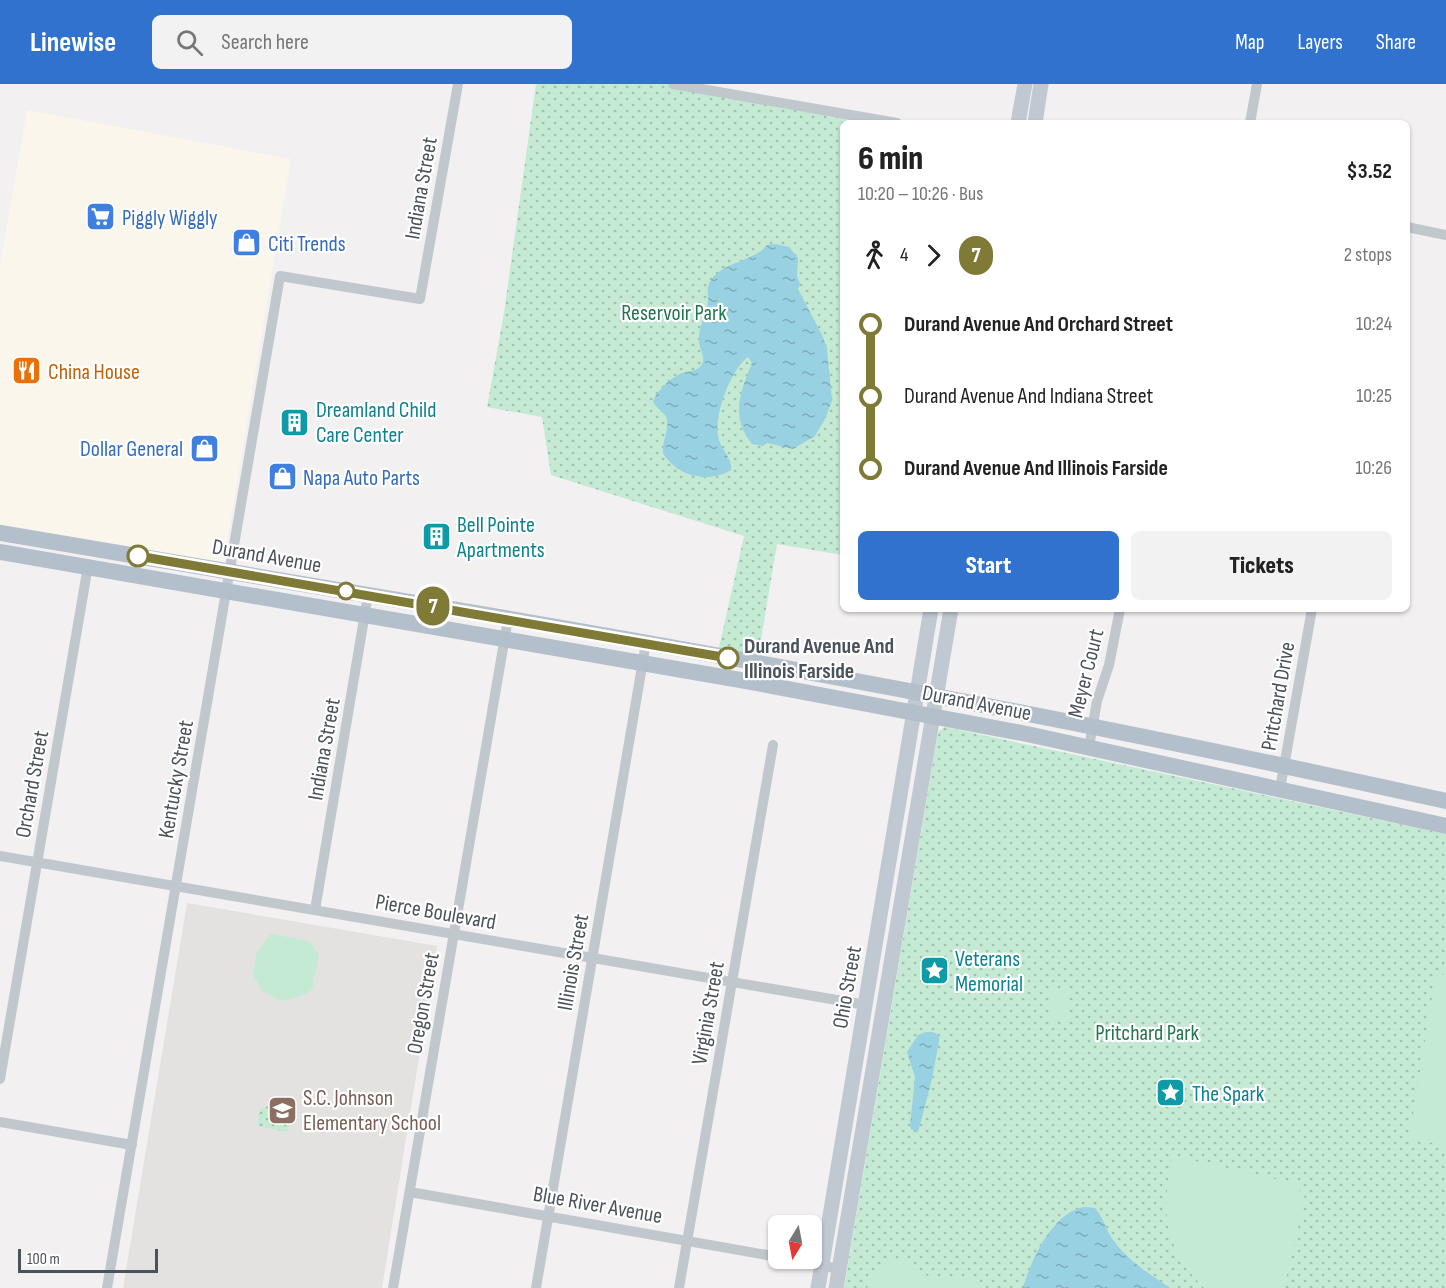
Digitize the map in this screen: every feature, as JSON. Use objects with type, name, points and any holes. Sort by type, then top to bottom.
[{"type":"main road","name":"Durand Avenue","points":[[0,532],[916,692],[1092,726],[1446,801]]},
{"type":"main road","name":"Durand Avenue","points":[[0,552],[643,663],[914,713],[1089,747],[1446,826]]},
{"type":"street","name":"Indiana Street","points":[[280,276],[420,299],[458,84]]},
{"type":"street","points":[[673,84],[730,89],[882,120]]},
{"type":"street","points":[[1019,120],[1025,84]]},
{"type":"street","points":[[1035,120],[1041,84]]},
{"type":"street","points":[[1251,120],[1257,84]]},
{"type":"street","points":[[1410,228],[1446,236]]},
{"type":"street","name":"Kentucky Street","points":[[107,1288],[280,276]]},
{"type":"street","name":"Orchard Street","points":[[0,1078],[88,566]]},
{"type":"street","name":"Indiana Street","points":[[315,910],[368,595]]},
{"type":"street","name":"Ohio Street","points":[[822,1259],[930,612]]},
{"type":"street","name":"Ohio Street","points":[[836,1288],[951,612]]},
{"type":"street","name":"Meyer Court","points":[[1089,747],[1097,701],[1109,665],[1119,612]]},
{"type":"street","name":"Pritchard Drive","points":[[1280,789],[1311,612]]},
{"type":"street","name":"Oregon Street","points":[[393,1288],[508,619]]},
{"type":"street","name":"Illinois Street","points":[[536,1288],[646,644]]},
{"type":"street","name":"Virginia Street","points":[[679,1288],[773,745]]},
{"type":"street","name":"Pierce Boulevard","points":[[0,856],[866,1005]]},
{"type":"street","points":[[0,1122],[132,1144]]},
{"type":"street","name":"Blue River Avenue","points":[[410,1192],[768,1255]]},
{"type":"street","points":[[822,1265],[839,1269]]},
{"type":"street","name":"Ohio Street","points":[[818,1288],[820,1269]]},
{"type":"shaded area","points":[[27,110],[291,159],[224,560],[216,563],[0,524],[0,265]]},
{"type":"shaded area","name":"S.C. Johnson Elementary School","points":[[187,903],[437,946],[382,1288],[123,1288]]},
{"type":"green space","name":"Reservoir Park","points":[[536,84],[673,84],[880,120],[840,120],[840,554],[777,544],[758,657],[718,652],[744,536],[551,475],[542,417],[487,407],[504,313]]},
{"type":"green space","name":"Pritchard Park","points":[[945,727],[1446,834],[1446,1288],[844,1288],[937,738],[939,731]]},
{"type":"green space","points":[[271,934],[310,941],[319,955],[312,990],[302,996],[281,1001],[262,991],[253,975],[257,951]]},
{"type":"green space","points":[[1436,973],[1446,975],[1446,1145],[1409,1139]]},
{"type":"green space","points":[[1051,991],[1067,992],[1067,1020],[1051,1020]]},
{"type":"green space","points":[[275,1104],[285,1113],[291,1114],[288,1132],[257,1126],[260,1109]]},
{"type":"green space","points":[[1173,1156],[1294,1183],[1305,1198],[1284,1288],[1204,1288],[1190,1273],[1180,1258],[1168,1227],[1167,1194]]},
{"type":"green space","points":[[888,1258],[908,1261],[920,1272],[932,1278],[946,1280],[979,1276],[980,1288],[867,1288],[876,1266],[886,1267]]},
{"type":"water","points":[[767,245],[789,247],[798,258],[797,276],[800,284],[798,289],[827,348],[832,401],[825,419],[815,436],[793,449],[767,443],[763,446],[752,444],[745,434],[739,414],[741,394],[752,363],[748,357],[741,363],[729,383],[718,420],[719,440],[730,462],[731,470],[708,477],[684,472],[666,458],[663,448],[667,419],[653,401],[661,389],[673,378],[696,370],[702,364],[699,336],[708,301],[708,287],[712,279],[727,267],[754,255]]},
{"type":"water","points":[[926,1032],[939,1035],[939,1041],[918,1132],[911,1129],[910,1125],[915,1077],[907,1052],[918,1035]]},
{"type":"water","points":[[1084,1207],[1095,1208],[1111,1237],[1126,1255],[1170,1288],[1023,1288],[1031,1264],[1044,1239],[1062,1218]]},
{"type":"bus line","name":"7","points":[[138,556],[728,658]]},
{"type":"place","name":"Piggly Wiggly","points":[[101,217]]},
{"type":"place","name":"Citi Trends","points":[[247,243]]},
{"type":"place","name":"China House","points":[[27,371]]},
{"type":"place","name":"Dreamland Child Care Center","points":[[295,422]]},
{"type":"place","name":"Dollar General","points":[[204,448]]},
{"type":"place","name":"Napa Auto Parts","points":[[282,477]]},
{"type":"place","name":"Bell Pointe Apartments","points":[[436,537]]},
{"type":"place","name":"Durand Avenue And Illinois Farside","points":[[728,658]]},
{"type":"place","name":"Veterans Memorial","points":[[934,971]]},
{"type":"place","name":"The Spark","points":[[1171,1093]]},
{"type":"place","name":"S.C. Johnson Elementary School","points":[[282,1110]]}]
